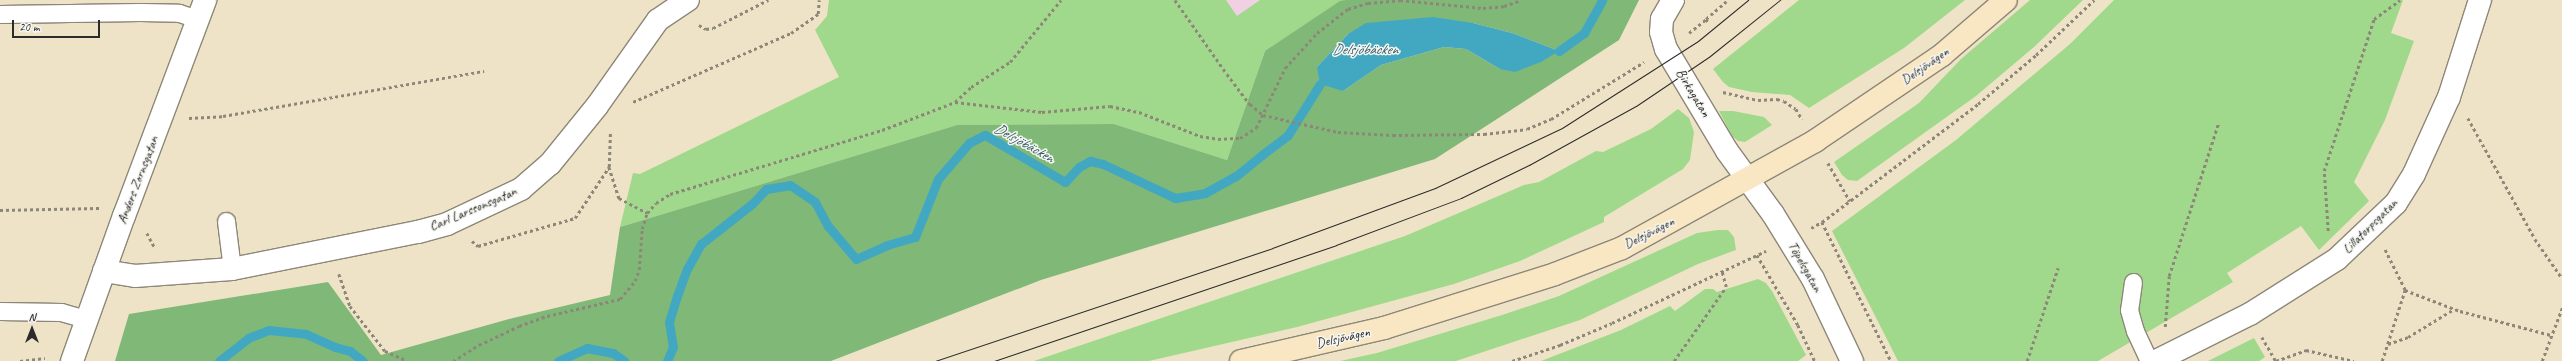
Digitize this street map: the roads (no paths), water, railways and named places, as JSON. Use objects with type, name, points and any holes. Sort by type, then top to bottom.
[{"type":"street","name":"Carl Larssonsgatan","points":[[104,271],[135,276],[232,268],[418,232],[447,224],[521,189],[550,164],[598,106],[658,20],[688,0]]},
{"type":"street","name":"Birkagatan","points":[[1673,0],[1662,18],[1661,32],[1666,49],[1727,151],[1749,179]]},
{"type":"street","name":"Delsjövägen","points":[[1241,361],[1384,328],[1555,274],[1622,248],[1749,179],[1815,141],[1942,55],[2006,0]]},
{"type":"street","name":"Lillatorpsgatan","points":[[2163,358],[2250,314],[2336,259],[2396,203],[2414,174],[2449,97],[2480,0]]},
{"type":"street","name":"Anders Zornsgatan","points":[[72,361],[86,319],[201,10]]},
{"type":"street","name":"Töpelsgatan","points":[[1749,179],[1814,279],[1852,361]]},
{"type":"lane","points":[[0,14],[140,12],[179,13],[201,10]]},
{"type":"lane","points":[[226,221],[232,268]]},
{"type":"lane","points":[[2133,282],[2129,310],[2135,332],[2149,361]]},
{"type":"lane","points":[[0,310],[61,312],[86,319]]},
{"type":"water","name":"Delsjöbäcken","points":[[1433,17],[1473,23],[1512,33],[1559,51],[1541,62],[1515,72],[1500,69],[1466,49],[1444,47],[1381,65],[1343,91],[1320,84],[1317,67],[1348,34],[1366,23]]},
{"type":"waterway","name":"Delsjöbäcken","points":[[1559,51],[1584,33],[1602,0]]},
{"type":"waterway","name":"Delsjöbäcken","points":[[667,361],[673,347],[669,322],[687,269],[701,244],[753,203],[766,189],[790,185],[815,202],[828,226],[856,259],[887,245],[915,237],[938,179],[969,143],[985,135],[1065,182],[1079,167],[1090,161],[1103,164],[1175,198],[1205,193],[1236,176],[1288,135],[1320,84]]},
{"type":"waterway","name":"Delsjöbäcken","points":[[219,361],[248,338],[269,330],[306,334],[335,347],[350,351],[363,361]]},
{"type":"waterway","name":"Delsjöbäcken","points":[[558,361],[587,348],[613,353],[624,361]]},
{"type":"tram line","points":[[935,361],[1272,248],[1435,188],[1562,128],[1698,41],[1748,0]]},
{"type":"tram line","points":[[994,361],[1336,245],[1461,198],[1529,165],[1636,106],[1710,56],[1780,0]]}]
